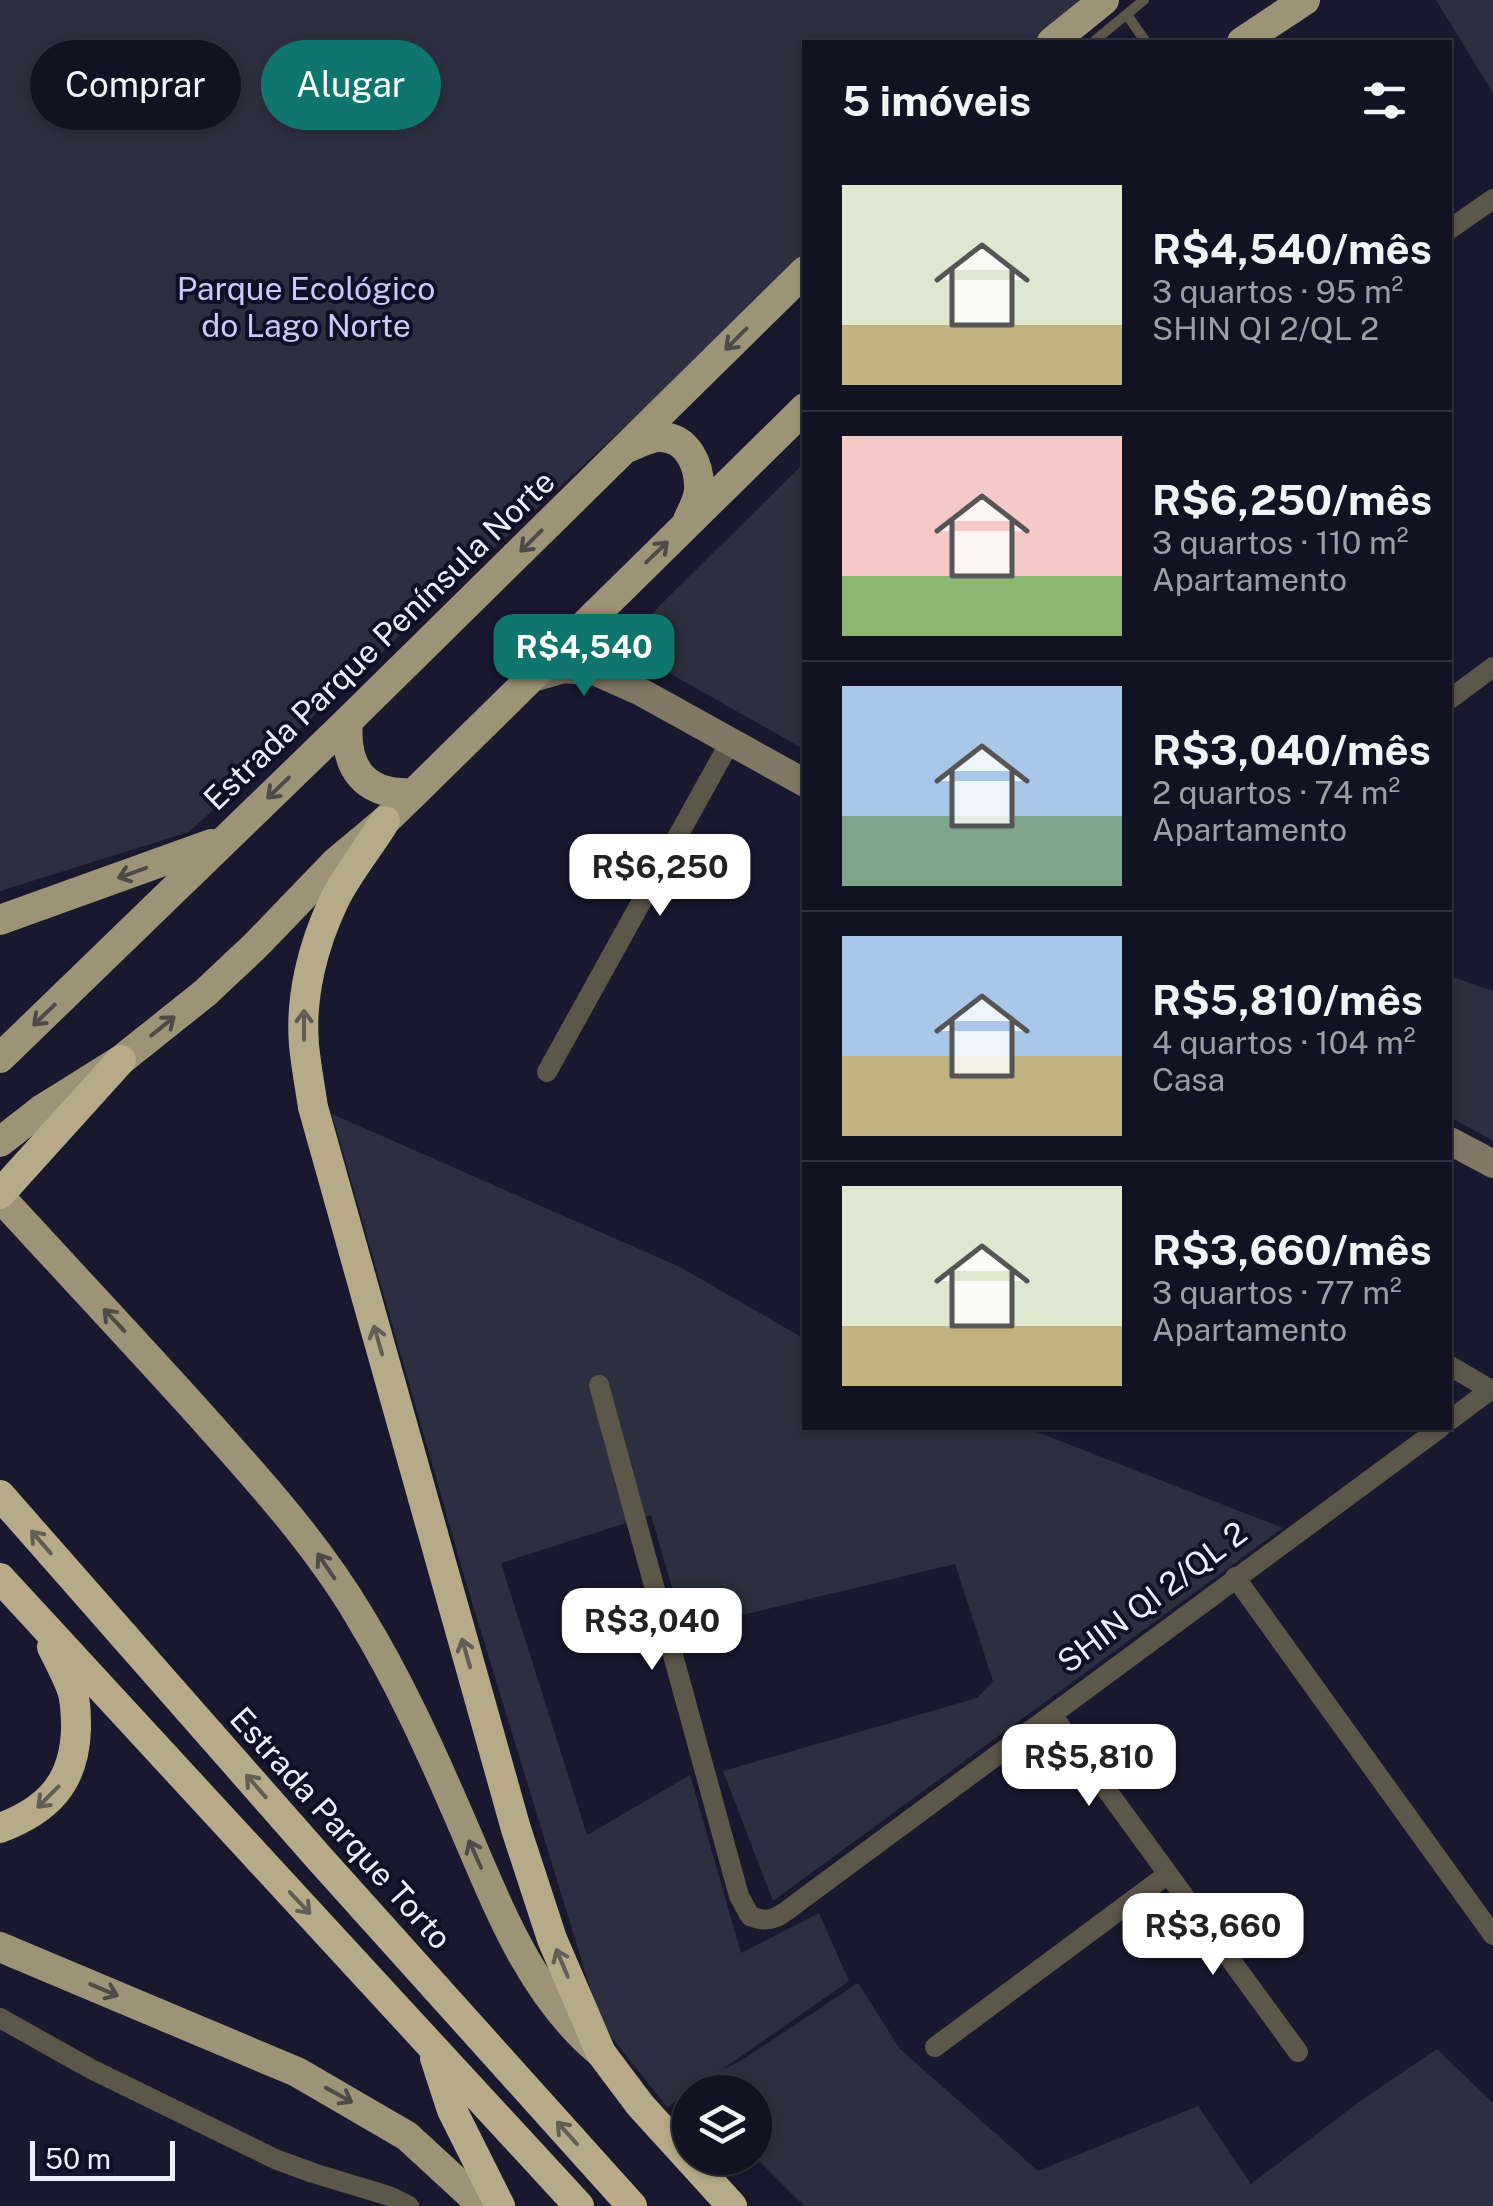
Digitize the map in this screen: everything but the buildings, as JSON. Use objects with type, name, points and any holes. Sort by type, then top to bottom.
[{"type":"highway","points":[[385,821],[342,887],[316,947],[303,1014],[312,1108],[516,1830],[552,1939],[601,2052],[640,2105],[732,2206]]},
{"type":"highway","points":[[0,1195],[121,1060]]},
{"type":"highway","name":"Estrada Parque Torto","points":[[0,1495],[632,2206]]},
{"type":"highway","points":[[0,1578],[579,2206]]},
{"type":"highway","points":[[0,1828],[24,1819],[49,1799],[68,1775],[75,1748],[73,1694],[41,1622]]},
{"type":"highway","points":[[431,2046],[452,2110],[500,2206]]},
{"type":"main road","points":[[1245,40],[1305,0]]},
{"type":"main road","points":[[1056,40],[1116,7]]},
{"type":"main road","name":"Estrada Parque Península Norte","points":[[0,1058],[802,273]]},
{"type":"main road","points":[[0,1142],[41,1110],[121,1060],[205,993],[802,411]]},
{"type":"main road","points":[[626,448],[658,437],[676,441],[691,454],[696,462],[699,489],[686,523]]},
{"type":"main road","points":[[348,721],[349,755],[360,774],[387,792],[414,793]]},
{"type":"main road","points":[[0,920],[224,840]]},
{"type":"main road","points":[[0,1195],[248,1468],[316,1550],[390,1672],[531,1968],[570,2023],[601,2052]]},
{"type":"main road","points":[[5,1945],[297,2072],[407,2136],[483,2206]]},
{"type":"street","points":[[1452,228],[1493,198]]},
{"type":"street","points":[[596,612],[596,651],[641,692]]},
{"type":"street","points":[[1452,698],[1493,667]]},
{"type":"street","points":[[529,679],[564,669],[596,672],[641,692],[802,781]]},
{"type":"street","points":[[547,1072],[730,742]]},
{"type":"street","points":[[1452,1141],[1493,1164]]},
{"type":"street","points":[[1452,1367],[1492,1389],[1452,1419]]},
{"type":"street","name":"SHIN QI 2/QL 2","points":[[599,1385],[740,1896],[750,1916],[758,1920],[771,1920],[802,1900],[1437,1430]]},
{"type":"street","points":[[1235,1578],[1493,1934]]},
{"type":"street","points":[[1052,1715],[1298,2052]]},
{"type":"street","points":[[935,2046],[1168,1874]]},
{"type":"street","points":[[0,2018],[91,2069],[275,2159],[409,2206]]},
{"type":"lane","points":[[1094,40],[1116,7],[1144,0]]},
{"type":"lane","points":[[1116,7],[1144,40]]},
{"type":"lane","points":[[1228,40],[1270,24]]},
{"type":"green space","name":"Parque Ecológico do Lago Norte","points":[[0,0],[1084,0],[1040,40],[802,40],[802,262],[189,832],[0,891]]},
{"type":"green space","points":[[1436,0],[1493,0],[1493,93]]},
{"type":"green space","points":[[802,465],[802,748],[620,645]]},
{"type":"green space","points":[[1452,977],[1493,991],[1493,1141],[1452,1118]]},
{"type":"green space","points":[[332,1114],[680,1267],[802,1337],[802,1430],[1032,1430],[1283,1528],[773,1901],[723,1771],[977,1698],[993,1681],[955,1564],[684,1629],[651,1515],[501,1563],[587,1835],[690,1775],[741,1953],[819,1913],[849,1981],[723,2069],[858,1983],[900,2049],[1038,2171],[1198,2106],[1251,2184],[1363,2099],[1437,2049],[1493,2103],[1493,2206],[804,2206],[772,2174],[772,2075],[672,2075],[672,2104],[667,2107],[601,2024],[464,1576]]}]
